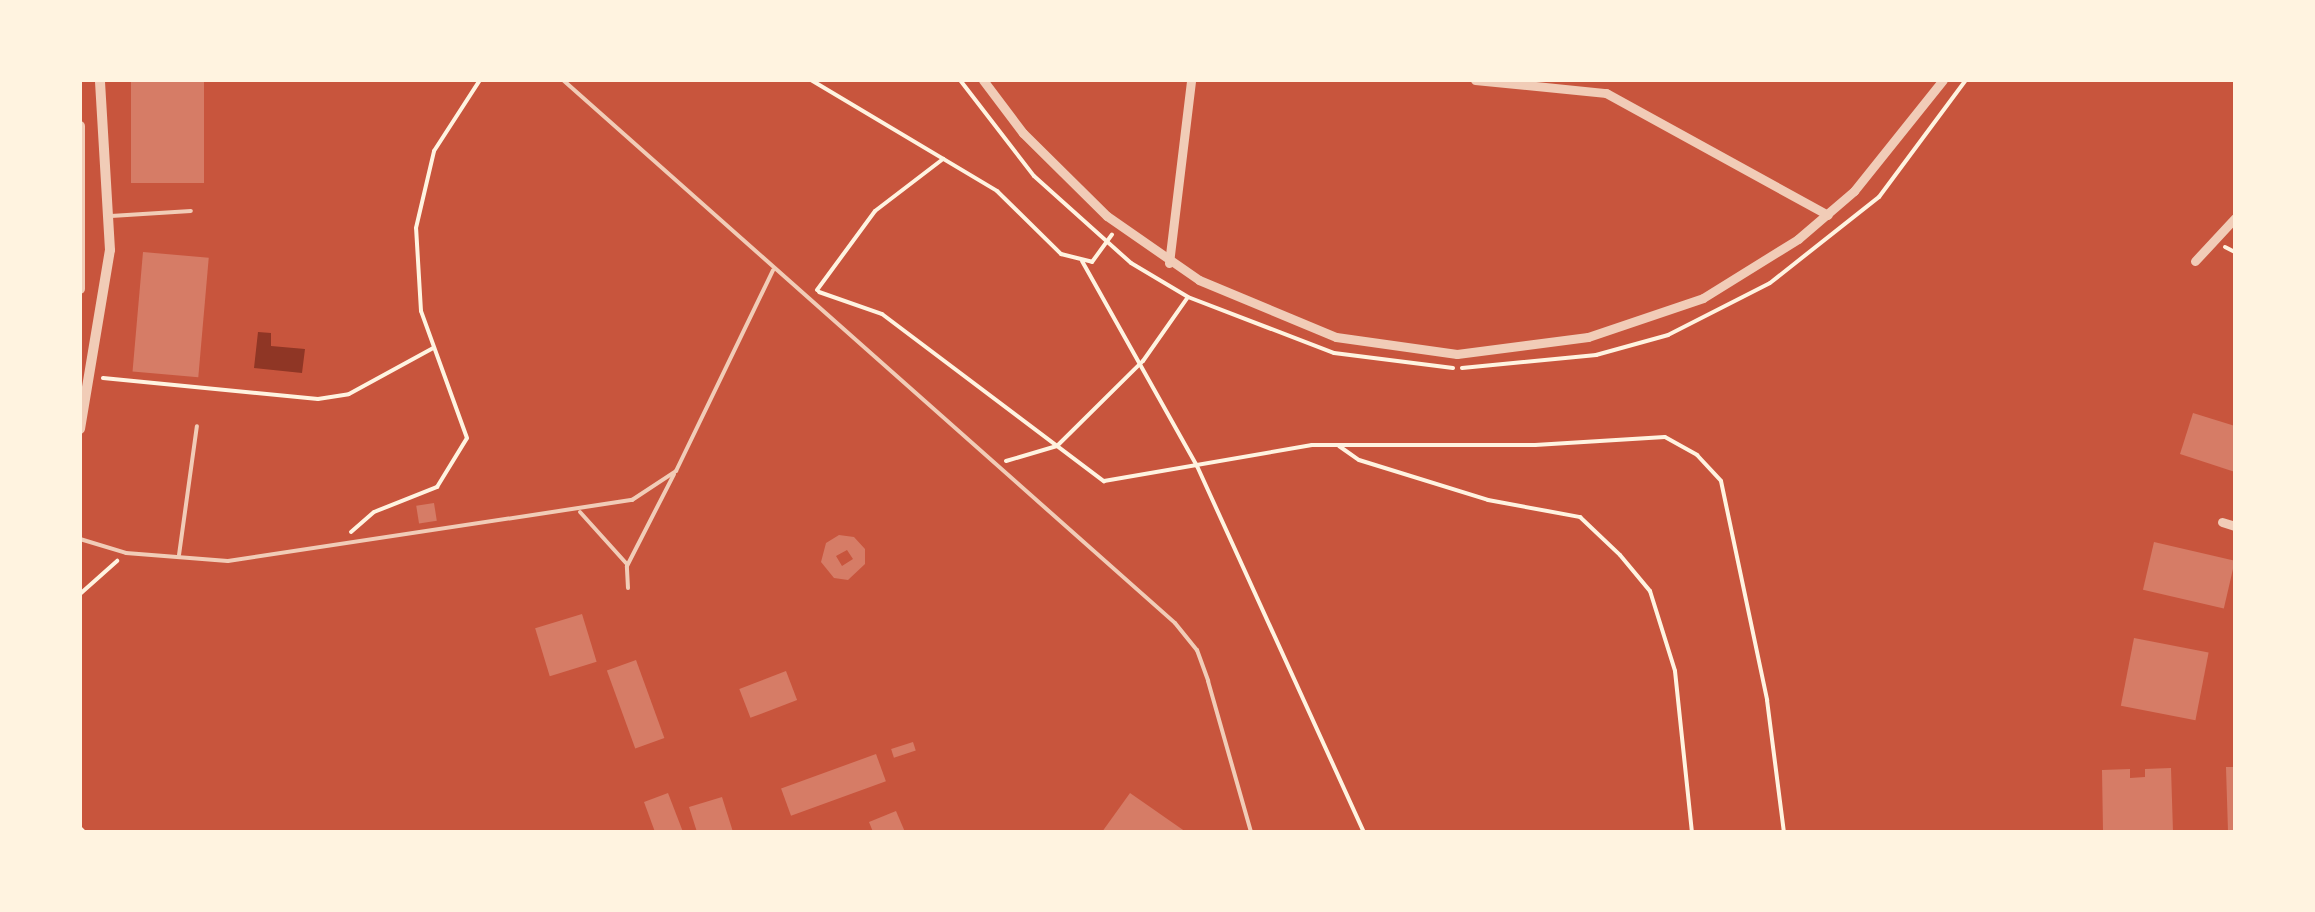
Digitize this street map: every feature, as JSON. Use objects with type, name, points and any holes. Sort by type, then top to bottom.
[{"type":"street","points":[[80,429],[93,376],[110,216],[100,80]]},
{"type":"street","points":[[982,80],[1023,134],[1118,226],[1169,263],[1252,307],[1336,337],[1411,351],[1503,352],[1620,329],[1703,298],[1828,214],[1900,140],[1943,80]]},
{"type":"street","points":[[1169,263],[1190,80]]},
{"type":"street","points":[[1474,80],[1606,93],[1828,214]]},
{"type":"street","points":[[1606,93],[1608,80]]},
{"type":"street","points":[[80,126],[80,290]]},
{"type":"street","points":[[2195,261],[2235,218]]},
{"type":"street","points":[[2222,522],[2235,526]]},
{"type":"lane","points":[[562,80],[1175,624],[1197,650],[1252,832]]},
{"type":"lane","points":[[110,216],[192,212]]},
{"type":"lane","points":[[628,588],[627,566],[774,269]]},
{"type":"lane","points":[[179,557],[197,426]]},
{"type":"lane","points":[[80,539],[126,552],[228,560],[580,512],[632,500],[676,471]]},
{"type":"lane","points":[[580,512],[627,566]]},
{"type":"path","points":[[350,544],[359,520],[438,487],[459,459],[464,421],[433,348],[415,285],[423,188],[434,151],[480,80]]},
{"type":"path","points":[[811,80],[997,191],[1061,254],[1092,262],[1118,226]]},
{"type":"path","points":[[960,80],[1034,176],[1106,242],[1188,297],[1278,336],[1418,368],[1502,368],[1614,350],[1668,334],[1730,304],[1830,241],[1913,158],[1966,80]]},
{"type":"path","points":[[814,293],[875,211],[944,159]]},
{"type":"path","points":[[1082,261],[1143,362],[1198,466],[1364,832]]},
{"type":"path","points":[[805,296],[814,293],[855,300],[882,314],[1104,481],[1336,444],[1535,446],[1666,437],[1697,455],[1720,482],[1767,700],[1784,832]]},
{"type":"path","points":[[998,466],[1058,446],[1143,362],[1188,297]]},
{"type":"path","points":[[93,376],[318,400],[349,394],[433,348]]},
{"type":"path","points":[[1336,444],[1359,460],[1488,500],[1580,517],[1620,555],[1650,591],[1675,671],[1692,832]]},
{"type":"path","points":[[80,594],[126,552]]},
{"type":"shaded area","points":[[258,332],[271,333],[271,346],[305,349],[302,373],[254,368]]},
{"type":"building","points":[[131,80],[204,80],[204,183],[131,183]]},
{"type":"building","points":[[143,252],[209,258],[198,377],[133,372]]},
{"type":"building","points":[[2193,413],[2235,426],[2235,472],[2180,454]]},
{"type":"building","points":[[434,503],[437,521],[419,524],[416,506]]},
{"type":"building","points":[[839,535],[854,537],[865,549],[865,564],[848,580],[834,578],[821,562],[826,543]],"holes":[[[847,550],[853,559],[842,566],[836,556]]]},
{"type":"building","points":[[2154,542],[2235,561],[2224,608],[2143,590]]},
{"type":"building","points":[[582,614],[597,662],[550,676],[535,628]]},
{"type":"building","points":[[2134,638],[2209,653],[2195,720],[2121,706]]},
{"type":"building","points":[[636,660],[664,738],[635,749],[607,671]]},
{"type":"building","points":[[786,671],[797,700],[750,718],[739,689]]},
{"type":"building","points":[[913,742],[916,751],[894,758],[891,749]]},
{"type":"building","points":[[876,754],[886,781],[791,816],[781,789]]},
{"type":"building","points":[[2226,767],[2235,767],[2235,832],[2228,832]]},
{"type":"building","points":[[2171,768],[2173,832],[2103,832],[2102,770],[2130,769],[2130,778],[2145,777],[2145,769]]},
{"type":"building","points":[[668,793],[683,832],[655,832],[644,802]]},
{"type":"building","points":[[1130,793],[1186,832],[1102,832]]},
{"type":"building","points":[[722,797],[733,832],[697,832],[689,807]]},
{"type":"building","points":[[896,811],[905,832],[873,832],[869,822]]}]
